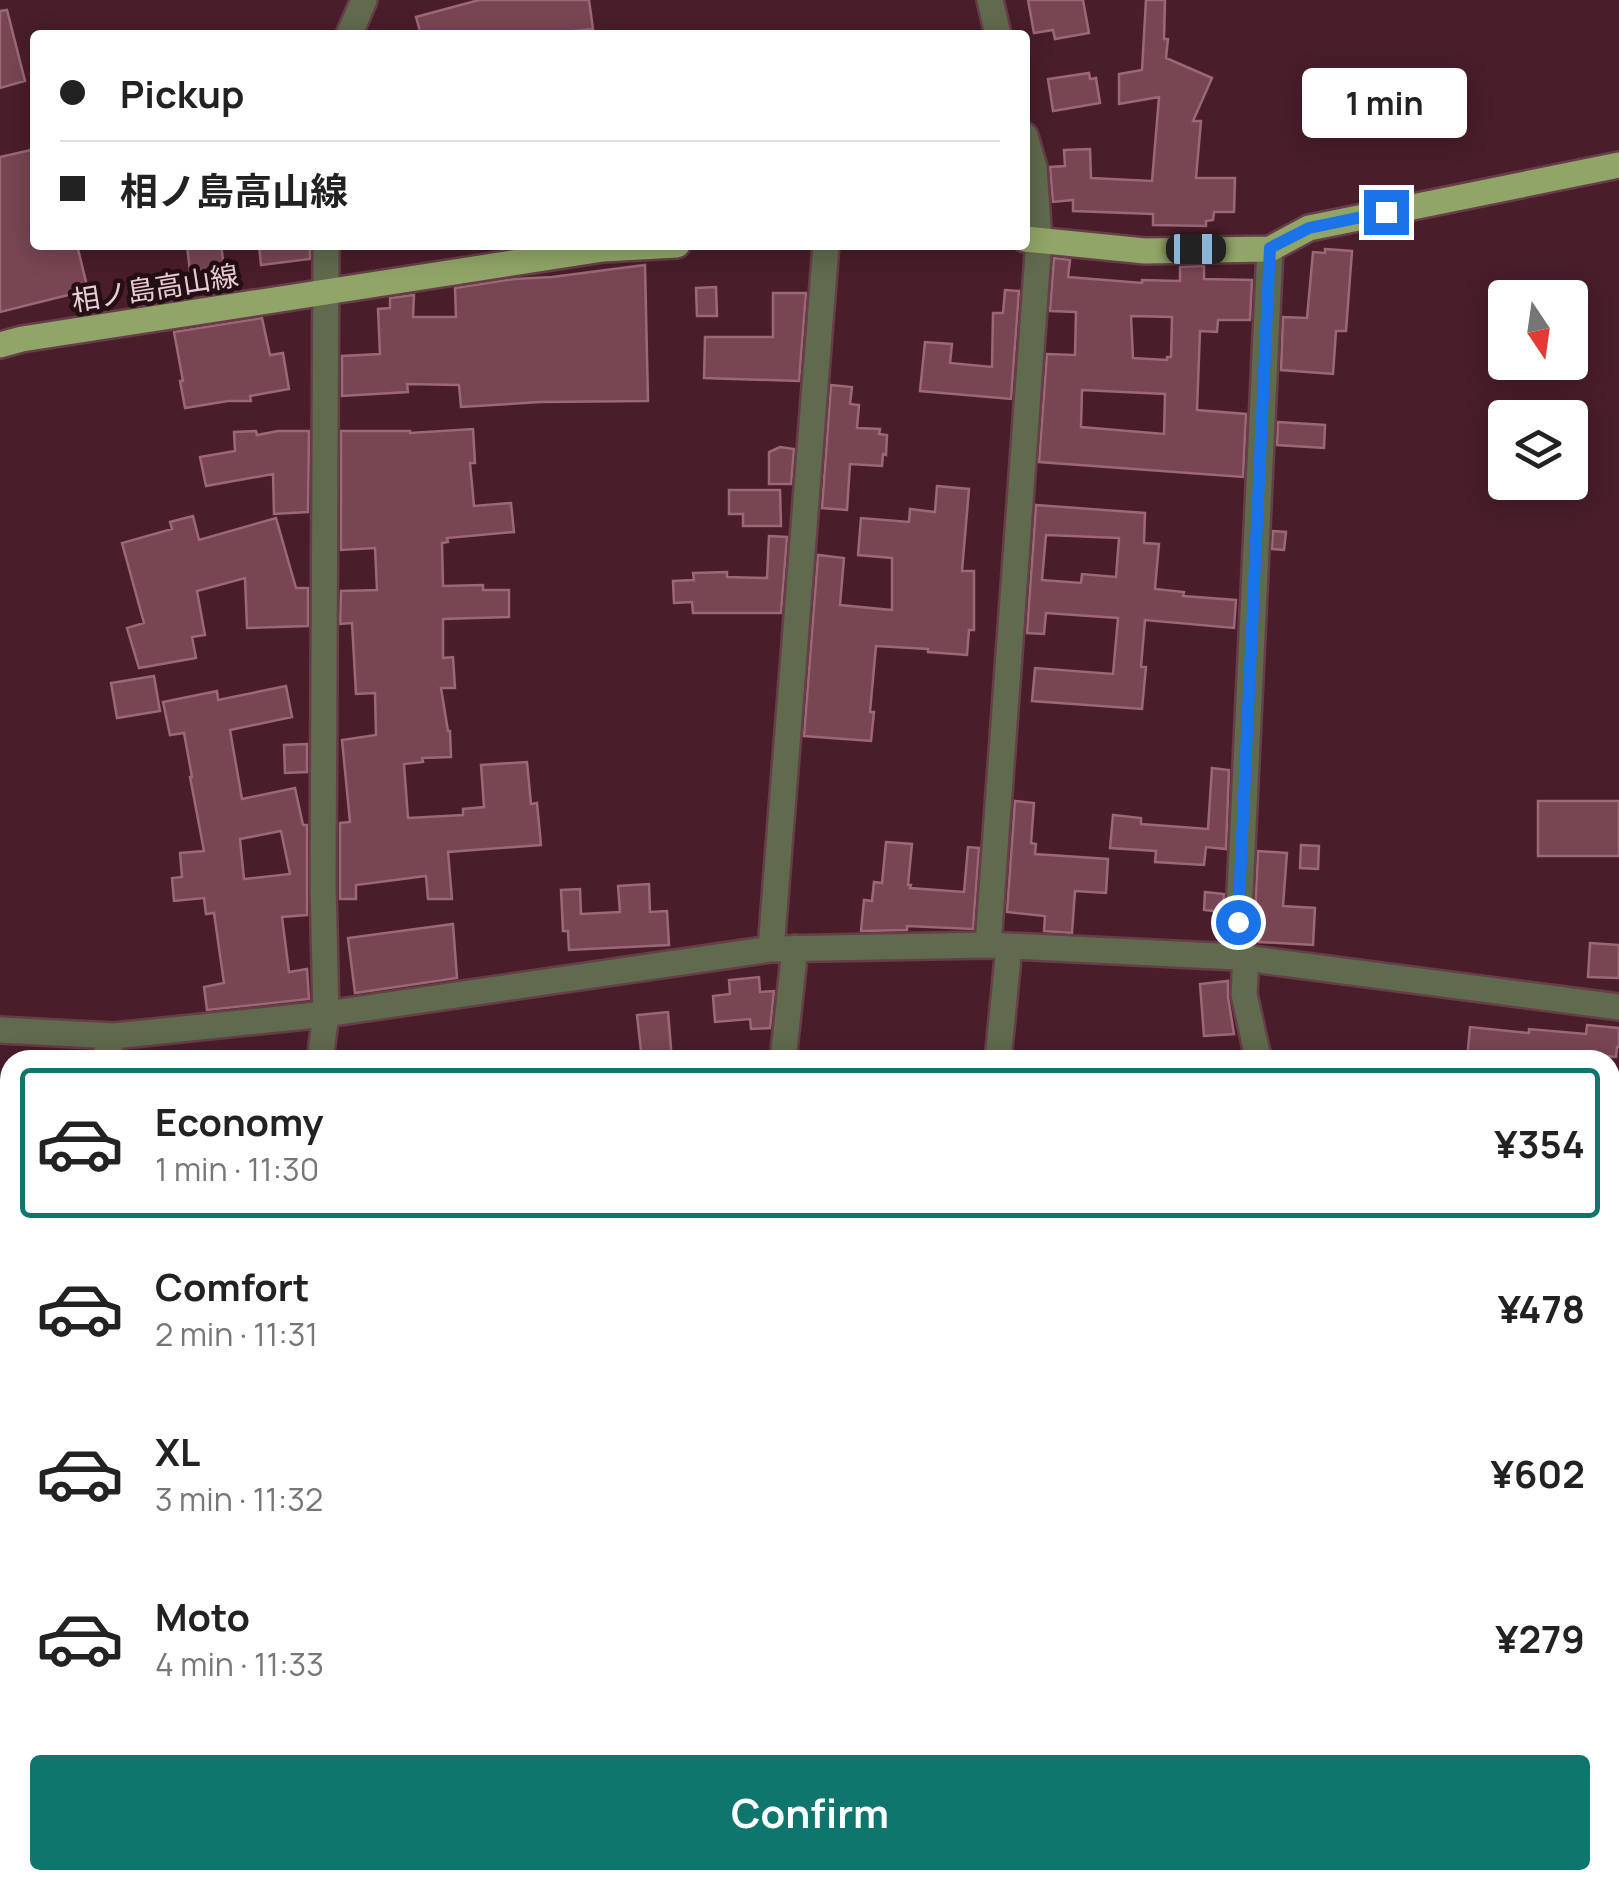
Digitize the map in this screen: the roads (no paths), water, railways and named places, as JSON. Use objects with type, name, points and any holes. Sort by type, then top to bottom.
[{"type":"main road","points":[[1032,239],[1145,251],[1270,248],[1309,228],[1619,166]]},
{"type":"main road","name":"相ノ島高山線","points":[[0,345],[597,250]]},
{"type":"street","points":[[351,30],[364,0]]},
{"type":"street","points":[[990,0],[997,30]]},
{"type":"street","points":[[998,1050],[998,946],[1032,239],[1034,167],[1030,153]]},
{"type":"street","points":[[1256,1050],[1244,994],[1242,957],[1270,248]]},
{"type":"street","points":[[321,1050],[326,1014],[326,250]]},
{"type":"street","points":[[783,1050],[783,949],[826,250]]},
{"type":"street","points":[[0,1030],[114,1036],[326,1014],[783,949],[998,946],[1242,957],[1619,1007]]},
{"type":"street","points":[[108,1050],[114,1036]]}]
